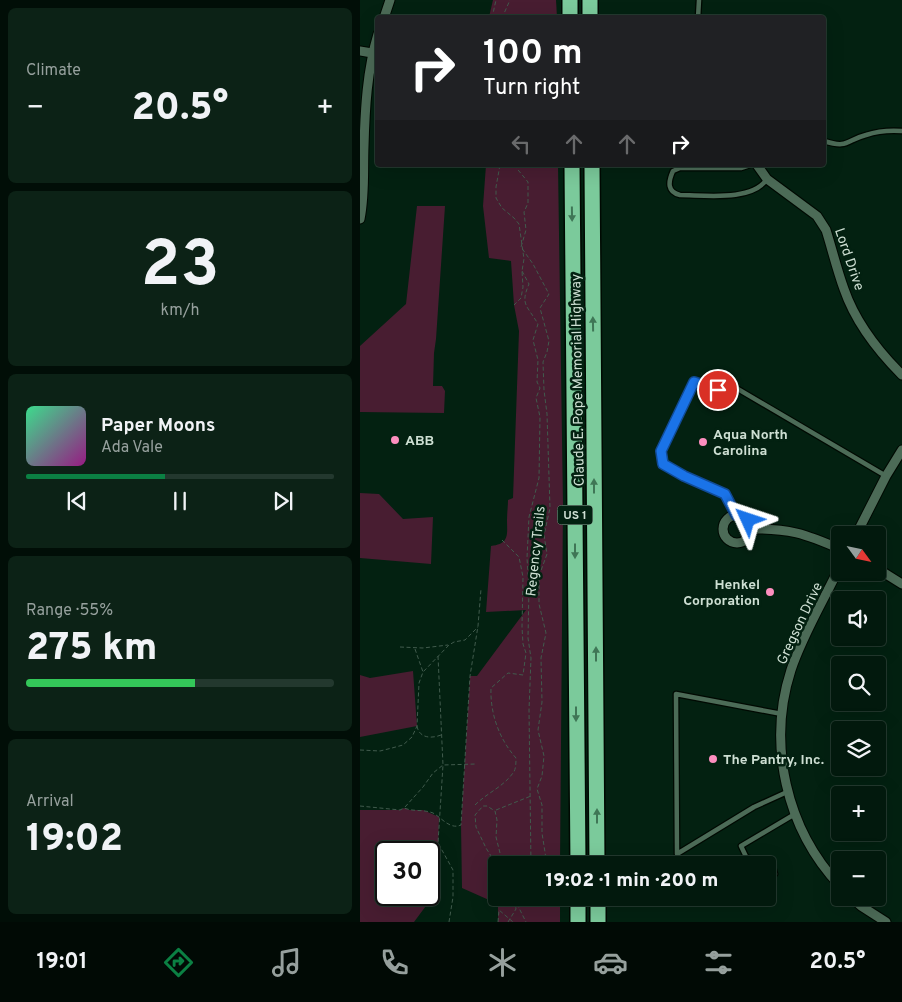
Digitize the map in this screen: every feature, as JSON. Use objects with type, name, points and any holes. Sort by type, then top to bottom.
[{"type":"highway","points":[[570,0],[570,15]]},
{"type":"highway","points":[[590,0],[590,15]]},
{"type":"highway","name":"Claude E. Pope Memorial Highway","points":[[572,167],[578,856]]},
{"type":"highway","name":"Claude E. Pope Memorial Highway","points":[[592,167],[597,856]]},
{"type":"highway","points":[[578,906],[578,922]]},
{"type":"highway","points":[[598,906],[598,922]]},
{"type":"street","points":[[385,15],[390,0]]},
{"type":"street","points":[[360,219],[363,196],[365,128],[372,53],[375,44]]},
{"type":"street","points":[[360,51],[372,53]]},
{"type":"street","name":"Lord Drive","points":[[758,167],[767,179],[804,205],[822,222],[844,291],[859,320],[885,357],[902,375]]},
{"type":"street","points":[[861,526],[886,476],[902,450]]},
{"type":"street","points":[[736,515],[745,517],[751,529],[748,538],[735,543],[727,538],[723,530],[728,518],[736,515]]},
{"type":"street","points":[[751,529],[774,528],[797,532],[831,545]]},
{"type":"street","points":[[886,574],[902,584]]},
{"type":"street","name":"Gregson Drive","points":[[831,875],[811,848],[787,792],[782,764],[782,714],[791,669],[833,581]]},
{"type":"street","points":[[863,906],[886,922]]},
{"type":"lane","points":[[698,15],[699,0]]},
{"type":"lane","points":[[826,142],[834,145],[850,143],[863,135],[882,131],[902,131]]},
{"type":"lane","points":[[744,167],[680,168],[673,171],[669,179],[670,188],[675,194],[680,196],[737,195],[750,192],[764,184],[767,179]]},
{"type":"lane","points":[[736,515],[725,494],[684,476],[663,464],[661,451],[694,382],[718,390],[731,385],[886,476]]},
{"type":"lane","points":[[782,714],[676,694],[677,854],[754,807],[787,792]]},
{"type":"lane","points":[[747,856],[741,846],[795,814]]},
{"type":"path","points":[[493,15],[496,0]]},
{"type":"path","points":[[503,15],[510,0]]},
{"type":"path","name":"Regency Trails","points":[[500,167],[496,198],[502,208],[519,224],[524,259],[521,298],[514,305]]},
{"type":"path","name":"Regency Trails","points":[[516,167],[528,182],[528,203],[524,212],[526,230],[521,247]]},
{"type":"path","name":"Regency Trails","points":[[521,247],[548,289],[549,294],[540,308],[548,341],[547,352],[543,362],[547,414],[550,508],[544,535],[547,554],[540,576],[539,604],[546,634],[541,658],[542,702],[538,730],[544,756],[542,776],[537,789],[542,806],[542,833],[546,856]]},
{"type":"path","name":"Regency Trails","points":[[522,271],[529,284],[524,296],[524,303],[538,324],[533,340],[538,360],[537,382],[540,388],[536,398],[540,417],[539,478],[529,518],[527,558],[529,587],[528,638],[531,658],[529,710],[531,856]]},
{"type":"path","name":"Regency Trails","points":[[475,804],[495,791],[514,772],[516,758],[509,750],[500,733],[490,701],[491,688],[508,673],[523,675],[525,659],[522,627],[523,577],[519,557],[502,540]]},
{"type":"path","points":[[404,808],[424,810],[452,826],[457,827],[461,825],[470,676],[478,626],[481,589]]},
{"type":"path","points":[[360,750],[380,751],[403,745],[412,738],[417,726],[420,683],[423,672],[449,645],[465,640],[478,626]]},
{"type":"path","points":[[400,647],[415,649],[449,645]]},
{"type":"path","points":[[415,649],[423,672]]},
{"type":"path","points":[[438,656],[443,765],[438,843],[453,870],[453,897],[449,922]]},
{"type":"path","points":[[417,726],[418,731],[423,736],[431,738],[442,735]]},
{"type":"path","points":[[360,806],[400,810],[423,787],[432,773],[443,765],[476,764]]},
{"type":"path","points":[[495,810],[496,808],[531,796]]},
{"type":"path","points":[[491,856],[476,827],[475,815],[483,806],[495,810]]},
{"type":"path","points":[[495,810],[498,820],[496,837],[501,856]]},
{"type":"path","points":[[509,921],[516,909],[516,906]]},
{"type":"path","points":[[517,906],[526,922]]},
{"type":"path","points":[[498,922],[499,910],[509,921],[513,922]]},
{"type":"shaded area","points":[[493,0],[556,0],[557,15],[489,15]]},
{"type":"shaded area","points":[[486,167],[558,167],[563,505],[560,856],[488,856],[488,900],[462,888],[461,825],[470,676],[477,676],[526,610],[486,612],[491,546],[502,543],[506,538],[508,500],[513,498],[519,331],[514,305],[511,261],[489,258],[483,206]]},
{"type":"shaded area","points":[[417,206],[445,206],[433,386],[442,386],[445,391],[444,413],[360,412],[360,346],[406,304]]},
{"type":"shaded area","points":[[360,493],[379,494],[403,519],[433,517],[431,564],[360,558]]},
{"type":"shaded area","points":[[413,671],[417,726],[360,737],[360,675],[370,678]]},
{"type":"shaded area","points":[[404,808],[423,810],[439,817],[438,841],[375,841],[375,906],[426,906],[414,922],[360,922],[360,810],[400,810]]},
{"type":"shaded area","points":[[498,906],[560,906],[560,922],[498,922]]},
{"type":"place","name":"ABB","points":[[395,440]]},
{"type":"place","name":"Aqua North Carolina","points":[[703,442]]},
{"type":"place","name":"Henkel Corporation","points":[[770,592]]},
{"type":"place","name":"The Pantry, Inc.","points":[[713,759]]},
{"type":"route","points":[[718,390],[694,382],[661,451],[663,464],[684,476],[725,494],[736,515],[741,515],[748,520]]}]
